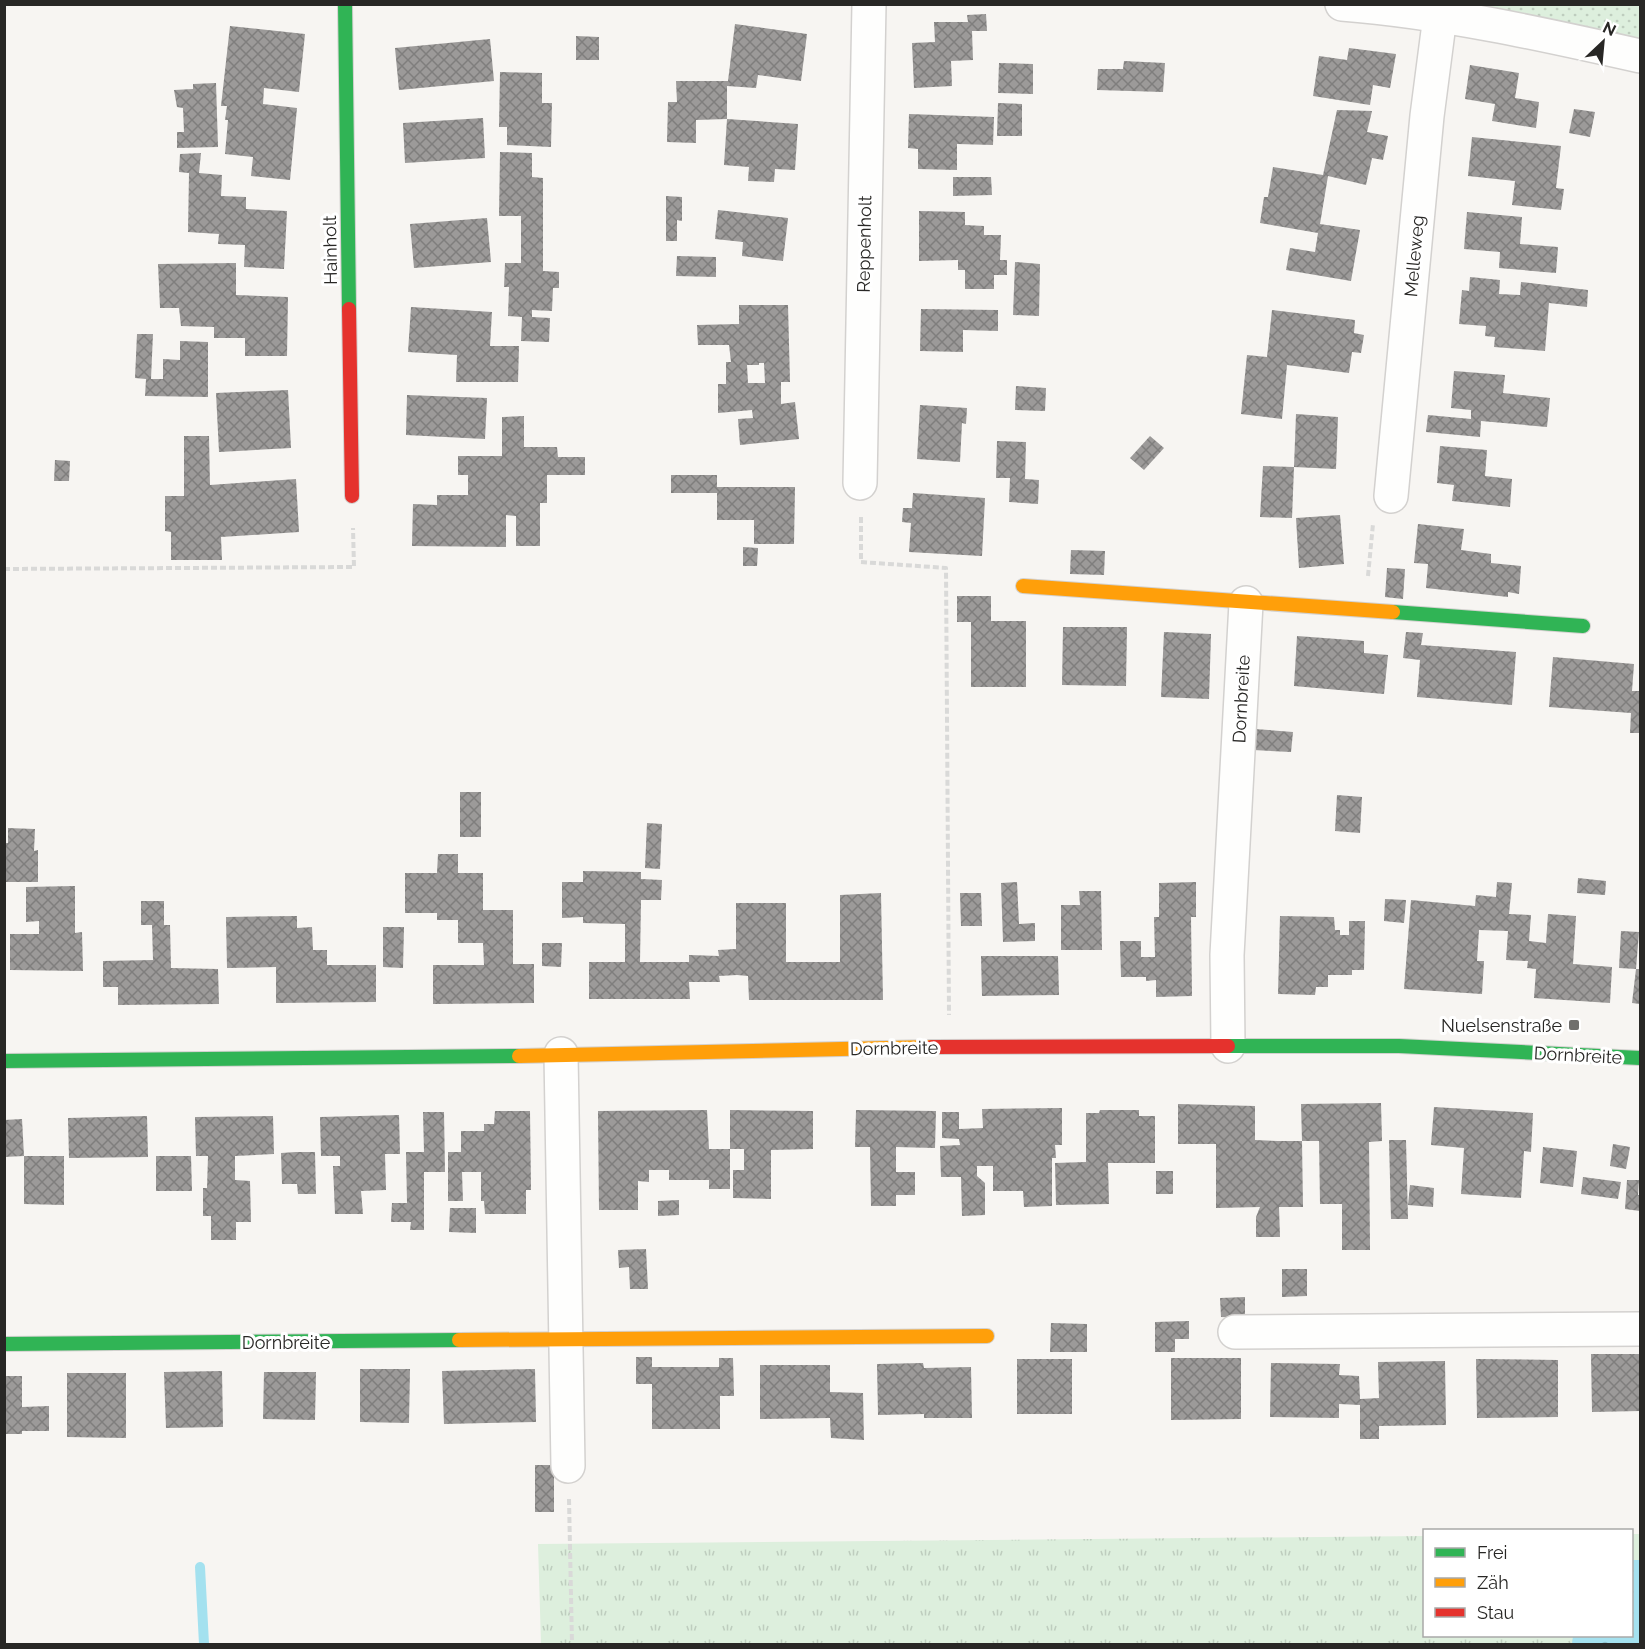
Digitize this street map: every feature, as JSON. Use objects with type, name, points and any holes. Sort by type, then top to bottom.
[{"type":"street","name":"Hainholt","points":[[345,4],[352,496]]},
{"type":"street","name":"Reppenholt","points":[[860,483],[869,4]]},
{"type":"street","points":[[1342,4],[1395,8],[1575,41],[1641,56]]},
{"type":"street","name":"Melleweg","points":[[1391,496],[1427,116],[1440,16]]},
{"type":"street","points":[[1023,586],[1583,626]]},
{"type":"street","name":"Dornbreite","points":[[1228,1046],[1227,955],[1246,603]]},
{"type":"street","name":"Dornbreite","points":[[4,1061],[444,1058],[950,1047],[1228,1046],[1399,1046],[1641,1058]]},
{"type":"street","points":[[561,1054],[568,1466]]},
{"type":"street","points":[[1235,1332],[1641,1329]]},
{"type":"street","name":"Dornbreite","points":[[4,1344],[987,1336]]},
{"type":"path","points":[[860,483],[861,562],[946,568],[950,1047]]},
{"type":"path","points":[[4,569],[354,567],[352,496]]},
{"type":"path","points":[[1368,585],[1374,508],[1391,496]]},
{"type":"path","points":[[568,1466],[572,1644]]},
{"type":"green space","points":[[1459,5],[1640,5],[1640,40],[1589,27]]},
{"type":"green space","points":[[1633,1534],[1640,1534],[1640,1644],[541,1644],[538,1544],[1423,1536],[1423,1637],[1633,1637]]},
{"type":"water","points":[[1633,1560],[1640,1560],[1640,1644],[1572,1644],[1573,1637],[1633,1637]]},
{"type":"building","points":[[986,14],[987,31],[972,31],[973,60],[951,61],[952,86],[914,88],[912,43],[935,42],[934,22],[968,22],[967,15]]},
{"type":"building","points":[[735,24],[807,34],[801,81],[758,75],[756,88],[727,86],[727,119],[696,120],[696,143],[667,142],[668,102],[677,102],[676,81],[728,81]]},
{"type":"building","points":[[230,26],[305,34],[299,92],[264,88],[263,104],[297,108],[290,180],[251,176],[253,157],[225,154],[227,106],[221,106]]},
{"type":"building","points":[[576,36],[599,37],[599,60],[576,60]]},
{"type":"building","points":[[490,39],[494,81],[399,90],[395,48]]},
{"type":"building","points":[[1349,48],[1396,54],[1390,88],[1373,85],[1370,105],[1313,96],[1319,56],[1347,60]]},
{"type":"building","points":[[1124,61],[1165,63],[1163,92],[1097,90],[1098,69],[1123,69]]},
{"type":"building","points":[[999,63],[1033,64],[1033,94],[998,93]]},
{"type":"building","points":[[1470,65],[1519,73],[1515,98],[1539,102],[1536,128],[1492,121],[1495,104],[1465,99]]},
{"type":"building","points":[[500,72],[542,73],[542,103],[552,103],[551,147],[507,145],[507,127],[499,127]]},
{"type":"building","points":[[216,83],[218,147],[177,148],[177,132],[184,132],[183,108],[177,107],[174,90],[193,89],[193,84]]},
{"type":"building","points":[[998,103],[1022,104],[1022,136],[997,136]]},
{"type":"building","points":[[1574,109],[1595,112],[1590,137],[1569,133]]},
{"type":"building","points":[[1337,110],[1372,111],[1367,132],[1388,136],[1383,160],[1372,158],[1366,185],[1328,176],[1320,224],[1360,230],[1351,281],[1286,270],[1290,248],[1315,252],[1318,233],[1260,223],[1264,197],[1268,197],[1273,167],[1323,175]]},
{"type":"building","points":[[909,114],[994,117],[993,145],[957,144],[957,170],[918,169],[918,149],[908,148]]},
{"type":"building","points":[[483,118],[485,158],[405,163],[403,123]]},
{"type":"building","points":[[727,119],[798,124],[795,170],[775,169],[774,182],[748,181],[749,167],[724,165]]},
{"type":"building","points":[[1472,137],[1561,146],[1556,188],[1564,189],[1561,210],[1512,205],[1515,181],[1468,176]]},
{"type":"building","points":[[500,152],[532,153],[532,177],[543,178],[543,271],[559,272],[559,288],[553,288],[552,311],[532,310],[532,317],[550,318],[549,342],[521,341],[522,317],[508,316],[509,287],[504,287],[505,263],[521,263],[521,216],[499,216]]},
{"type":"building","points":[[201,153],[199,173],[222,175],[221,196],[246,197],[246,209],[287,211],[284,269],[244,267],[245,245],[218,244],[219,234],[188,232],[189,173],[179,172],[180,154]]},
{"type":"building","points":[[953,177],[991,177],[992,195],[953,196]]},
{"type":"building","points":[[666,196],[682,197],[682,221],[677,220],[677,241],[666,241]]},
{"type":"building","points":[[718,210],[788,218],[783,261],[742,256],[743,242],[715,239]]},
{"type":"building","points":[[919,211],[965,212],[965,225],[984,226],[984,235],[1001,235],[1000,260],[1007,260],[1007,275],[994,275],[994,289],[965,289],[965,270],[958,270],[958,260],[919,261]]},
{"type":"building","points":[[1467,212],[1522,217],[1520,244],[1558,247],[1556,273],[1499,268],[1500,252],[1464,249]]},
{"type":"building","points":[[487,218],[491,262],[414,268],[410,224]]},
{"type":"building","points":[[677,256],[716,257],[716,277],[676,276]]},
{"type":"building","points":[[1015,262],[1040,264],[1039,316],[1013,315]]},
{"type":"building","points":[[236,263],[236,295],[288,297],[287,356],[245,356],[245,338],[214,338],[214,327],[181,326],[179,308],[160,308],[158,264]]},
{"type":"building","points":[[1470,277],[1500,280],[1499,294],[1520,295],[1521,282],[1588,290],[1587,307],[1549,303],[1545,351],[1494,347],[1495,337],[1485,336],[1486,326],[1459,324],[1462,290],[1469,291]]},
{"type":"building","points":[[739,305],[788,305],[790,382],[781,382],[781,404],[795,402],[799,439],[740,445],[738,419],[753,418],[752,410],[718,413],[718,384],[726,384],[726,362],[731,362],[729,345],[698,345],[697,325],[739,324]],"holes":[[[764,363],[765,383],[748,383],[747,365]]]},
{"type":"building","points":[[411,307],[492,312],[490,346],[519,346],[518,382],[456,382],[457,355],[408,352]]},
{"type":"building","points":[[921,309],[998,310],[998,331],[963,330],[963,352],[920,351]]},
{"type":"building","points":[[1272,310],[1355,320],[1354,333],[1364,335],[1361,353],[1352,352],[1349,373],[1287,365],[1282,419],[1241,414],[1247,355],[1267,357]]},
{"type":"building","points":[[137,334],[153,334],[151,379],[163,379],[163,359],[180,360],[180,341],[208,342],[208,397],[145,396],[146,379],[135,378]]},
{"type":"building","points":[[1454,371],[1505,375],[1503,393],[1550,398],[1547,427],[1481,421],[1480,437],[1426,432],[1428,415],[1471,419],[1471,410],[1451,408]]},
{"type":"building","points":[[1016,386],[1046,388],[1045,411],[1015,410]]},
{"type":"building","points":[[288,390],[291,448],[219,452],[216,393]]},
{"type":"building","points":[[407,395],[487,398],[485,439],[406,435]]},
{"type":"building","points":[[920,405],[967,408],[966,424],[962,423],[960,462],[917,459]]},
{"type":"building","points":[[1296,414],[1338,417],[1336,469],[1294,467]]},
{"type":"building","points":[[524,416],[524,447],[557,447],[558,457],[585,457],[585,475],[547,475],[547,503],[540,503],[540,546],[516,546],[516,516],[506,515],[506,547],[412,546],[413,504],[437,505],[437,495],[468,495],[468,475],[458,475],[458,456],[502,456],[502,417]]},
{"type":"building","points":[[184,436],[209,436],[210,485],[296,479],[299,532],[221,537],[222,560],[171,560],[171,532],[165,531],[165,496],[184,496]]},
{"type":"building","points":[[1150,436],[1164,448],[1144,470],[1130,458]]},
{"type":"building","points":[[997,441],[1026,442],[1025,479],[1039,480],[1038,504],[1009,502],[1010,478],[996,478]]},
{"type":"building","points":[[1440,446],[1487,450],[1485,476],[1512,479],[1510,507],[1452,501],[1454,485],[1437,483]]},
{"type":"building","points":[[55,460],[70,461],[69,481],[54,481]]},
{"type":"building","points":[[1263,466],[1294,467],[1292,518],[1260,517]]},
{"type":"building","points":[[671,475],[717,475],[717,487],[795,487],[794,544],[754,544],[754,520],[717,520],[717,493],[671,493]]},
{"type":"building","points":[[913,493],[985,498],[982,556],[909,552],[911,523],[902,522],[903,508],[912,508]]},
{"type":"building","points":[[1340,515],[1344,564],[1299,568],[1296,518]]},
{"type":"building","points":[[1418,524],[1464,529],[1461,550],[1491,554],[1491,563],[1521,566],[1519,594],[1508,592],[1508,597],[1426,588],[1428,564],[1414,563]]},
{"type":"building","points":[[743,547],[758,548],[757,566],[743,566]]},
{"type":"building","points":[[1071,550],[1105,551],[1104,575],[1070,574]]},
{"type":"building","points":[[1387,568],[1405,569],[1403,599],[1385,597]]},
{"type":"building","points":[[957,596],[991,596],[991,621],[1026,621],[1026,687],[971,687],[971,622],[957,622]]},
{"type":"building","points":[[1063,627],[1127,627],[1126,686],[1062,685]]},
{"type":"building","points":[[1164,632],[1211,634],[1209,699],[1161,697]]},
{"type":"building","points":[[1406,632],[1423,633],[1421,645],[1516,652],[1512,705],[1417,697],[1420,660],[1403,658]]},
{"type":"building","points":[[1297,636],[1364,641],[1364,653],[1388,655],[1384,694],[1294,686]]},
{"type":"building","points":[[1553,657],[1634,664],[1632,691],[1640,691],[1640,733],[1630,733],[1631,713],[1549,707]]},
{"type":"building","points":[[1255,729],[1293,732],[1291,752],[1253,750]]},
{"type":"building","points":[[460,792],[481,792],[481,837],[460,837]]},
{"type":"building","points":[[1337,795],[1362,797],[1360,833],[1335,831]]},
{"type":"building","points":[[647,823],[662,824],[660,869],[645,868]]},
{"type":"building","points":[[8,828],[35,829],[34,851],[38,850],[38,882],[4,882],[4,843],[8,843]]},
{"type":"building","points":[[438,854],[458,854],[458,873],[483,873],[483,910],[513,910],[513,964],[534,964],[534,1003],[433,1004],[433,965],[484,965],[483,943],[458,943],[458,920],[437,920],[437,913],[405,913],[405,873],[437,873]]},
{"type":"building","points":[[583,871],[641,872],[641,879],[662,880],[661,900],[641,900],[640,962],[689,962],[689,955],[719,956],[718,950],[736,949],[736,903],[786,903],[786,962],[840,962],[840,895],[881,893],[883,1000],[749,1000],[748,976],[737,975],[719,976],[720,982],[689,982],[690,999],[589,999],[589,962],[625,962],[625,924],[583,923],[583,917],[562,918],[562,882],[583,882]]},
{"type":"building","points":[[1578,878],[1606,881],[1605,895],[1577,893]]},
{"type":"building","points":[[1017,882],[1019,924],[1035,923],[1035,941],[1003,942],[1001,883]]},
{"type":"building","points":[[1196,882],[1196,917],[1191,917],[1192,996],[1156,997],[1156,980],[1146,981],[1146,977],[1121,977],[1120,941],[1141,941],[1141,957],[1155,957],[1154,917],[1159,917],[1159,883]]},
{"type":"building","points":[[1497,882],[1512,883],[1509,914],[1531,915],[1529,941],[1546,943],[1548,914],[1576,916],[1573,964],[1612,967],[1610,1003],[1534,998],[1536,969],[1527,968],[1528,961],[1506,960],[1508,931],[1479,930],[1477,961],[1484,961],[1482,994],[1404,989],[1411,900],[1475,906],[1476,895],[1496,897]]},
{"type":"building","points":[[75,886],[75,933],[82,932],[83,971],[10,970],[10,934],[39,934],[39,921],[26,922],[26,887]]},
{"type":"building","points":[[1079,891],[1101,891],[1102,950],[1061,950],[1061,905],[1080,905]]},
{"type":"building","points":[[960,893],[981,893],[982,926],[961,926]]},
{"type":"building","points":[[1385,899],[1406,900],[1404,923],[1384,921]]},
{"type":"building","points":[[141,901],[164,901],[164,925],[170,925],[171,968],[218,969],[219,1004],[118,1005],[118,987],[103,987],[103,961],[153,960],[152,925],[141,925]]},
{"type":"building","points":[[297,916],[297,928],[312,927],[313,950],[327,950],[327,965],[376,965],[376,1002],[276,1003],[276,967],[227,968],[226,917]]},
{"type":"building","points":[[1280,916],[1334,917],[1335,930],[1340,930],[1340,935],[1349,935],[1349,921],[1365,921],[1364,970],[1352,970],[1352,975],[1328,975],[1328,987],[1316,987],[1315,995],[1278,994]]},
{"type":"building","points":[[383,927],[404,927],[403,968],[383,967]]},
{"type":"building","points":[[1621,931],[1639,932],[1636,969],[1619,968]]},
{"type":"building","points":[[542,943],[562,943],[561,967],[542,966]]},
{"type":"building","points":[[981,956],[1058,956],[1059,995],[982,996]]},
{"type":"building","points":[[1636,969],[1640,969],[1640,1004],[1632,1003]]},
{"type":"building","points":[[1381,1103],[1382,1141],[1369,1142],[1370,1250],[1342,1250],[1342,1204],[1320,1204],[1319,1141],[1302,1141],[1301,1104]]},
{"type":"building","points":[[1178,1104],[1255,1106],[1255,1140],[1302,1141],[1303,1207],[1279,1207],[1280,1237],[1256,1237],[1256,1217],[1260,1207],[1216,1208],[1216,1144],[1178,1144]]},
{"type":"building","points":[[1434,1107],[1533,1113],[1531,1152],[1524,1151],[1521,1198],[1461,1194],[1464,1148],[1431,1145]]},
{"type":"building","points":[[1062,1108],[1062,1145],[1055,1145],[1056,1158],[1052,1158],[1052,1206],[1024,1207],[1023,1191],[993,1191],[993,1166],[977,1166],[977,1176],[985,1183],[985,1215],[962,1216],[961,1177],[941,1177],[940,1146],[960,1145],[959,1139],[942,1138],[942,1112],[959,1112],[959,1129],[983,1128],[982,1109]]},
{"type":"building","points":[[707,1110],[709,1149],[730,1149],[730,1189],[709,1189],[709,1180],[669,1180],[669,1170],[649,1170],[649,1182],[638,1181],[638,1210],[599,1210],[598,1111]]},
{"type":"building","points":[[730,1110],[813,1111],[813,1149],[771,1150],[771,1199],[733,1198],[733,1170],[744,1170],[744,1149],[730,1149]]},
{"type":"building","points":[[856,1110],[936,1111],[935,1148],[896,1147],[896,1172],[915,1172],[915,1195],[896,1195],[896,1206],[871,1206],[870,1147],[855,1147]]},
{"type":"building","points":[[1100,1110],[1139,1110],[1139,1116],[1155,1116],[1155,1163],[1108,1163],[1109,1204],[1056,1205],[1055,1163],[1086,1162],[1086,1113],[1099,1113]]},
{"type":"building","points":[[495,1111],[530,1111],[531,1190],[526,1190],[526,1214],[485,1214],[484,1201],[481,1201],[481,1172],[462,1172],[463,1201],[448,1201],[448,1152],[461,1152],[461,1131],[484,1131],[484,1124],[494,1124]]},
{"type":"building","points":[[423,1112],[444,1112],[445,1172],[424,1172],[424,1230],[410,1230],[411,1222],[391,1222],[392,1203],[407,1203],[406,1152],[424,1152]]},
{"type":"building","points":[[399,1115],[400,1154],[385,1154],[386,1190],[361,1191],[363,1214],[335,1214],[333,1166],[340,1166],[340,1156],[321,1156],[320,1117]]},
{"type":"building","points":[[147,1116],[148,1157],[69,1158],[68,1118]]},
{"type":"building","points":[[273,1116],[274,1154],[235,1156],[235,1180],[250,1181],[251,1222],[236,1222],[236,1240],[211,1240],[211,1216],[203,1216],[203,1188],[207,1188],[208,1156],[196,1156],[195,1117]]},
{"type":"building","points":[[22,1119],[24,1156],[4,1157],[4,1120]]},
{"type":"building","points":[[1389,1140],[1406,1140],[1408,1219],[1391,1219]]},
{"type":"building","points":[[1613,1144],[1630,1147],[1626,1169],[1610,1166]]},
{"type":"building","points":[[1543,1147],[1577,1151],[1573,1187],[1540,1183]]},
{"type":"building","points":[[315,1152],[316,1194],[298,1194],[297,1184],[282,1184],[281,1153]]},
{"type":"building","points":[[24,1156],[64,1156],[64,1205],[24,1204]]},
{"type":"building","points":[[156,1156],[191,1156],[192,1191],[156,1191]]},
{"type":"building","points":[[1156,1171],[1173,1171],[1173,1194],[1156,1194]]},
{"type":"building","points":[[1583,1177],[1621,1182],[1618,1199],[1581,1194]]},
{"type":"building","points":[[1627,1180],[1639,1180],[1640,1211],[1625,1209]]},
{"type":"building","points":[[1410,1185],[1434,1188],[1433,1207],[1408,1205]]},
{"type":"building","points":[[679,1200],[679,1215],[658,1216],[658,1201]]},
{"type":"building","points":[[450,1208],[476,1208],[476,1233],[449,1232]]},
{"type":"building","points":[[646,1249],[648,1289],[630,1289],[629,1267],[619,1268],[618,1250]]},
{"type":"building","points":[[1282,1269],[1307,1269],[1307,1296],[1282,1297]]},
{"type":"building","points":[[1245,1297],[1245,1318],[1221,1317],[1220,1298]]},
{"type":"building","points":[[1189,1321],[1189,1339],[1175,1339],[1175,1352],[1155,1352],[1155,1322]]},
{"type":"building","points":[[1051,1323],[1087,1324],[1087,1352],[1050,1352]]},
{"type":"building","points":[[1591,1354],[1640,1354],[1640,1411],[1592,1412]]},
{"type":"building","points":[[636,1357],[652,1357],[652,1367],[719,1367],[719,1358],[733,1358],[734,1396],[720,1396],[720,1429],[652,1429],[652,1384],[636,1384]]},
{"type":"building","points":[[1171,1358],[1241,1358],[1241,1419],[1171,1420]]},
{"type":"building","points":[[1017,1359],[1072,1359],[1072,1414],[1017,1414]]},
{"type":"building","points":[[1476,1359],[1558,1360],[1558,1417],[1477,1418]]},
{"type":"building","points":[[1445,1361],[1446,1425],[1379,1426],[1379,1439],[1360,1439],[1360,1405],[1339,1404],[1339,1418],[1270,1417],[1271,1363],[1340,1364],[1339,1375],[1359,1376],[1360,1399],[1379,1398],[1378,1362]]},
{"type":"building","points":[[923,1363],[924,1368],[971,1367],[972,1418],[924,1418],[924,1414],[878,1415],[877,1364]]},
{"type":"building","points":[[760,1365],[830,1365],[830,1392],[863,1393],[864,1440],[831,1438],[830,1418],[760,1419]]},
{"type":"building","points":[[360,1369],[410,1369],[409,1423],[360,1422]]},
{"type":"building","points":[[535,1369],[536,1422],[444,1424],[442,1371]]},
{"type":"building","points":[[222,1371],[223,1427],[166,1428],[164,1372]]},
{"type":"building","points":[[264,1372],[316,1372],[315,1420],[263,1419]]},
{"type":"building","points":[[67,1373],[126,1373],[126,1438],[67,1437]]},
{"type":"building","points":[[4,1376],[22,1376],[22,1407],[49,1406],[49,1431],[4,1434]]},
{"type":"building","points":[[535,1465],[554,1465],[554,1512],[535,1512]]},
{"type":"waterway","points":[[200,1567],[204,1644]]},
{"type":"traffic: fast","points":[[345,4],[349,309]]},
{"type":"traffic: fast","points":[[1393,612],[1583,626]]},
{"type":"traffic: fast","points":[[1228,1046],[1399,1046],[1640,1058]]},
{"type":"traffic: fast","points":[[4,1061],[519,1056]]},
{"type":"traffic: fast","points":[[4,1344],[459,1340]]},
{"type":"traffic: slow","points":[[1023,586],[1393,612]]},
{"type":"traffic: slow","points":[[519,1056],[932,1047]]},
{"type":"traffic: slow","points":[[459,1340],[987,1336]]},
{"type":"traffic: jam","points":[[349,309],[352,496]]},
{"type":"traffic: jam","points":[[932,1047],[1228,1046]]},
{"type":"place","name":"Nuelsenstraße","points":[[1574,1025]]}]
